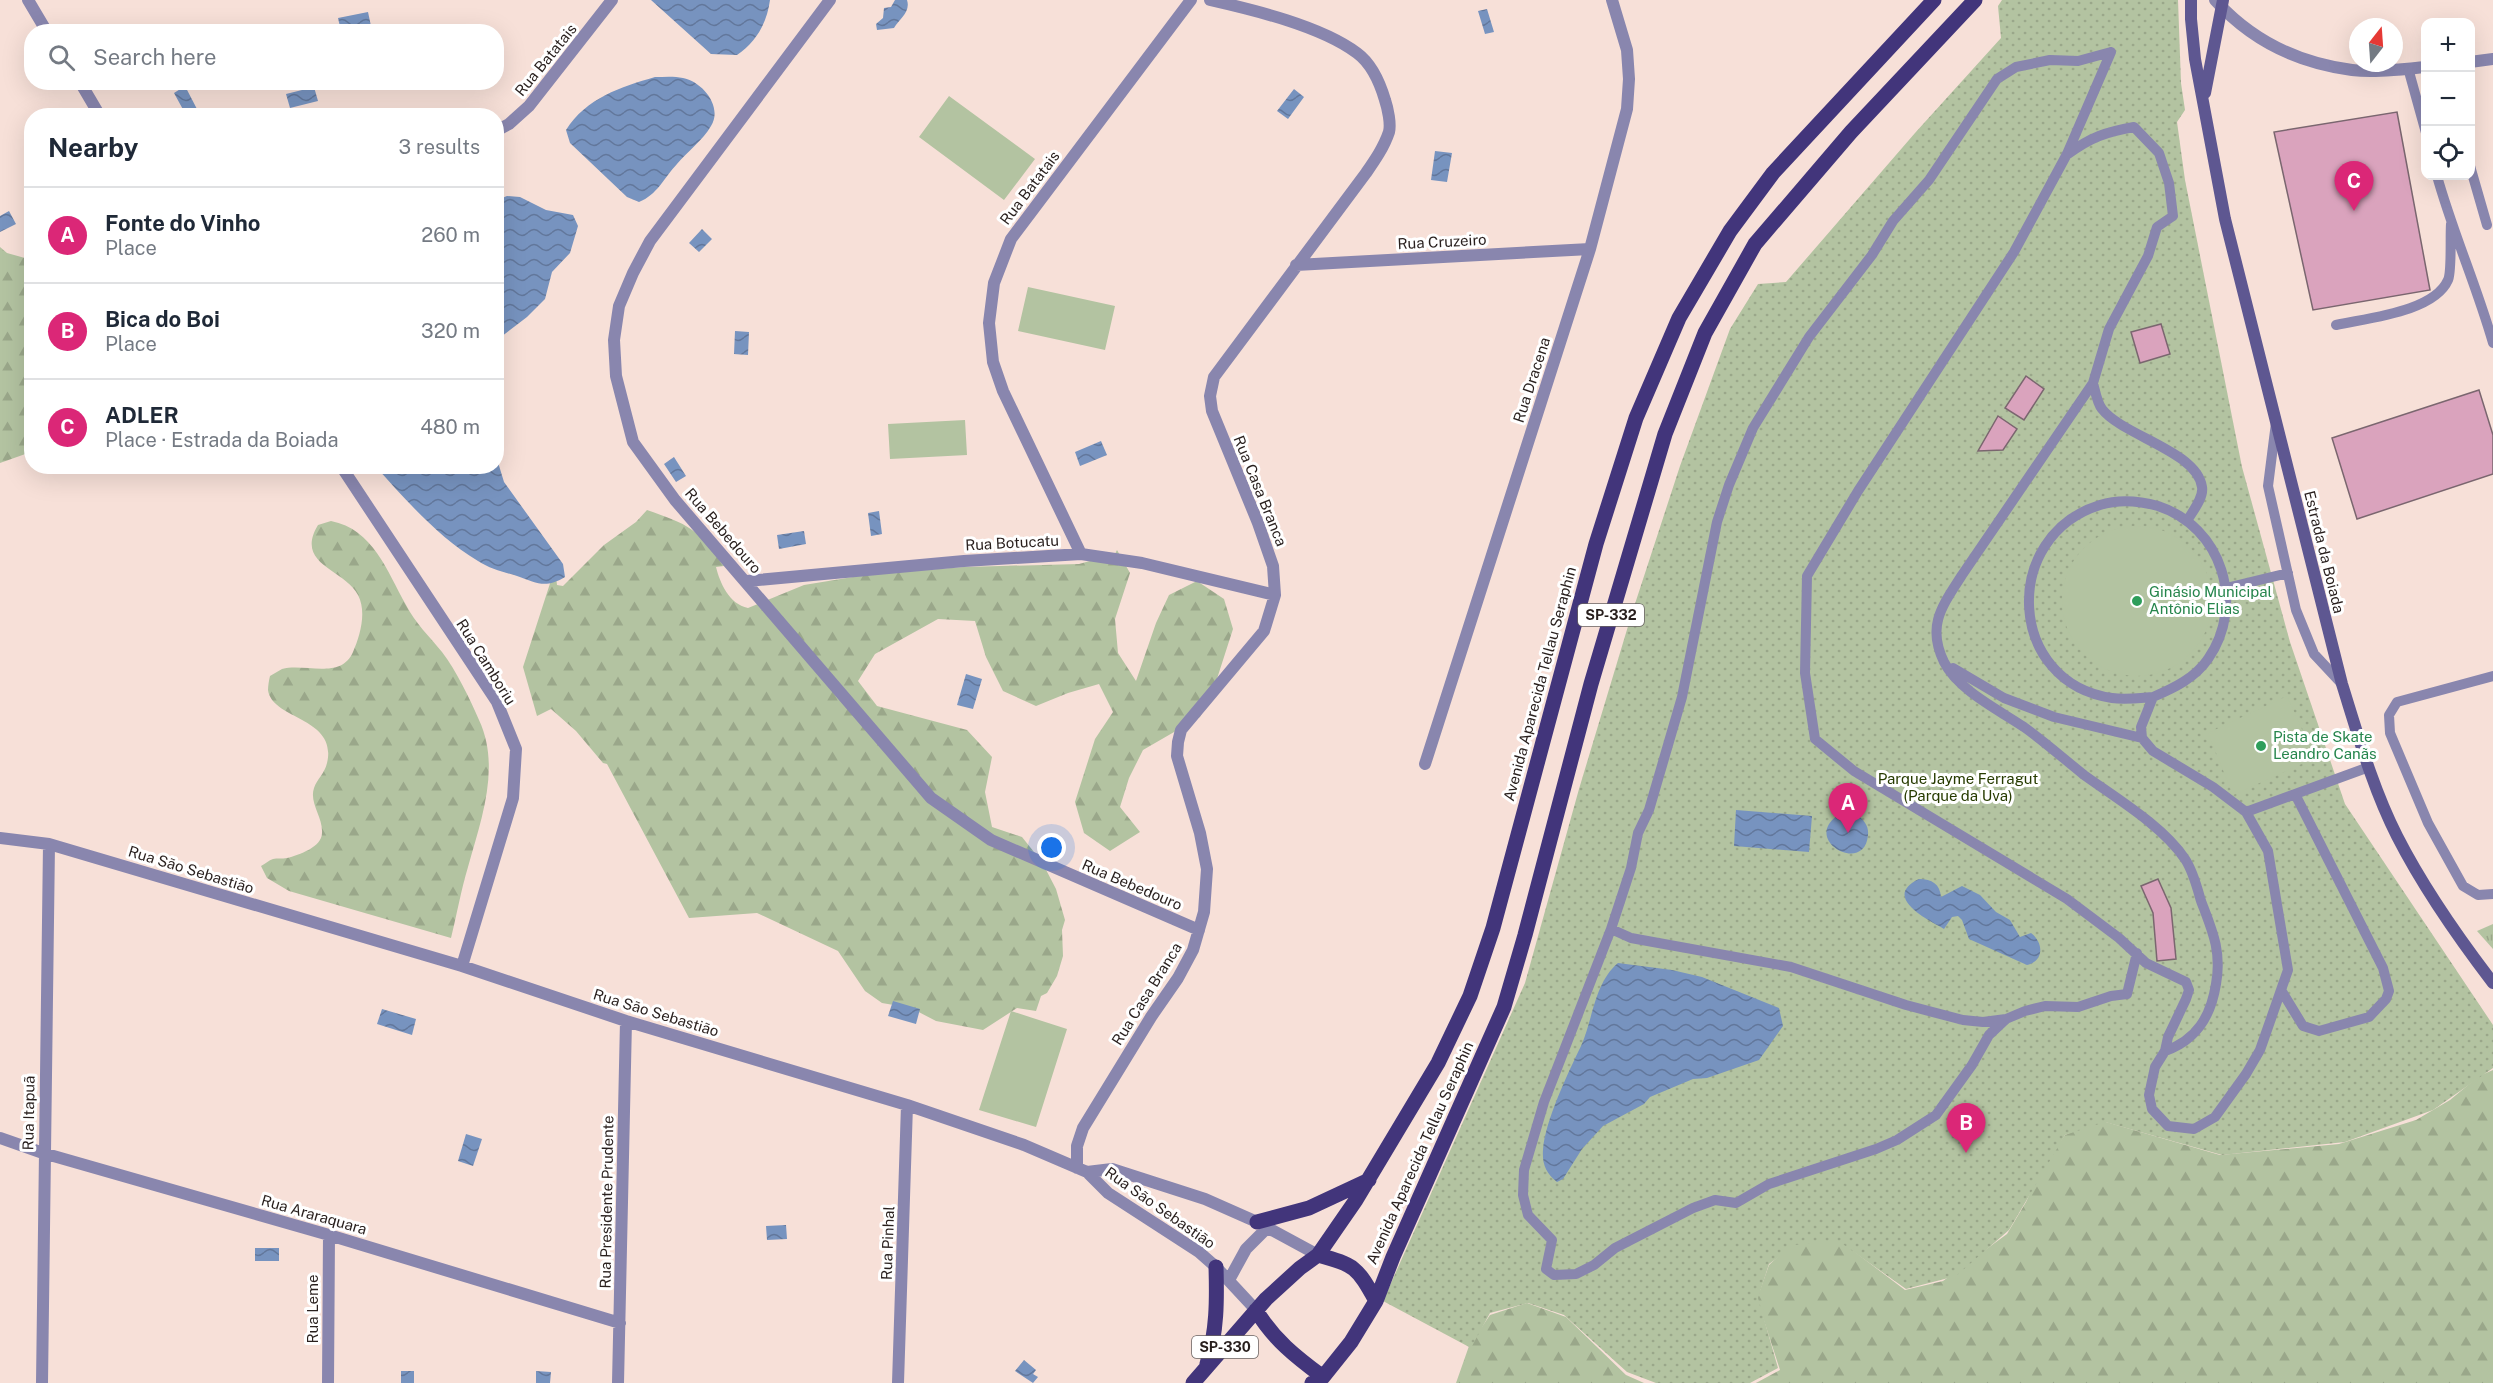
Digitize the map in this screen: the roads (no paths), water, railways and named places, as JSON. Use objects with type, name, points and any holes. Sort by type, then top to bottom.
[{"type":"main road","name":"Avenida Aparecida Tellau Seraphin","points":[[1193,1383],[1256,1310],[1300,1268],[1318,1255],[1369,1180],[1438,1063],[1470,996],[1493,928],[1596,544],[1636,418],[1678,318],[1730,231],[1773,173],[1934,0]]},
{"type":"main road","name":"Avenida Aparecida Tellau Seraphin","points":[[1318,1380],[1364,1324],[1376,1301],[1393,1257],[1503,1007],[1525,935],[1591,684],[1665,434],[1705,333],[1755,244],[1851,132],[1975,0]]},
{"type":"main road","name":"Estrada da Boiada","points":[[2191,0],[2195,59],[2225,219],[2342,684],[2369,767],[2396,835],[2447,923],[2493,983]]},
{"type":"main road","points":[[2204,98],[2220,2]]},
{"type":"main road","points":[[1262,1225],[1309,1208],[1369,1180]]},
{"type":"main road","points":[[1318,1255],[1348,1263],[1361,1274],[1376,1301]]},
{"type":"main road","points":[[1205,1371],[1214,1341],[1218,1310],[1216,1267]]},
{"type":"main road","points":[[1256,1310],[1274,1337],[1318,1380]]},
{"type":"street","points":[[28,0],[42,24]]},
{"type":"street","name":"Rua Batatais","points":[[504,126],[529,106],[612,0]]},
{"type":"street","name":"Rua Bebedouro","points":[[830,0],[650,241],[633,273],[619,306],[614,340],[616,376],[633,442],[675,500],[747,581],[931,798],[991,840],[1199,930]]},
{"type":"street","name":"Rua Batatais","points":[[1081,554],[1003,391],[993,362],[989,324],[994,283],[1011,239],[1191,0]]},
{"type":"street","name":"Rua Casa Branca","points":[[1082,1170],[1077,1146],[1083,1128],[1151,1017],[1178,978],[1193,950],[1204,912],[1207,869],[1200,833],[1178,756],[1181,730],[1264,631],[1275,596],[1273,566],[1212,411],[1210,396],[1214,378],[1380,153],[1390,130],[1379,80],[1359,54],[1336,41],[1249,9],[1210,0]]},
{"type":"street","name":"Rua Dracena","points":[[1425,764],[1590,249],[1627,109],[1629,79],[1627,50],[1612,0]]},
{"type":"street","points":[[2220,2],[2269,45],[2309,61],[2353,70],[2421,67]]},
{"type":"street","points":[[2475,61],[2493,59]]},
{"type":"street","points":[[85,90],[95,108]]},
{"type":"street","name":"Rua Cruzeiro","points":[[1296,264],[1590,249]]},
{"type":"street","name":"Rua Camboriu","points":[[346,474],[496,702],[516,749],[513,798],[462,966]]},
{"type":"street","name":"Rua Botucatu","points":[[747,581],[964,561],[1081,554],[1142,563],[1275,596]]},
{"type":"street","name":"Rua São Sebastião","points":[[0,838],[49,844],[462,966],[626,1021],[907,1105],[1024,1145],[1082,1170],[1108,1193],[1186,1243],[1216,1267],[1256,1310]]},
{"type":"street","name":"Rua Itapuã","points":[[42,1383],[43,1153],[49,844]]},
{"type":"street","name":"Rua Presidente Prudente","points":[[618,1383],[626,1021]]},
{"type":"street","name":"Rua Pinhal","points":[[898,1383],[907,1105]]},
{"type":"street","name":"Rua Araraquara","points":[[0,1138],[43,1153],[329,1235],[620,1323]]},
{"type":"street","points":[[1082,1170],[1112,1169],[1205,1199],[1262,1225],[1318,1255]]},
{"type":"street","points":[[1229,1280],[1262,1225]]},
{"type":"street","name":"Rua Leme","points":[[328,1383],[329,1235]]},
{"type":"lane","points":[[2006,1019],[1989,1035],[1972,1065],[1936,1115],[1897,1140],[1769,1184],[1736,1203],[1715,1200],[1693,1208],[1615,1248],[1594,1265],[1576,1274],[1554,1275],[1546,1269],[1552,1240],[1528,1215],[1523,1195],[1524,1170],[1544,1102],[1611,929],[1631,868],[1638,833],[1650,810],[1682,697],[1704,575],[1717,522],[1729,485],[1753,428],[1809,337],[1872,255],[1893,221],[1935,171],[1997,79],[2016,67],[2050,60],[2078,62],[2111,52],[2067,154],[2014,252],[1858,491],[1807,576],[1805,673],[1815,739],[1854,771],[2067,899],[2138,953],[2146,963],[2186,982],[2189,990],[2168,1037],[2165,1051],[2155,1067],[2150,1081],[2149,1095],[2152,1109],[2168,1126],[2194,1129],[2215,1117],[2260,1050],[2288,970],[2268,851],[2246,812],[2213,787],[2153,752],[2142,738],[2141,727],[2153,697]]},
{"type":"lane","points":[[2408,68],[2424,126]]},
{"type":"lane","points":[[2067,154],[2090,138],[2134,127],[2159,153],[2172,198],[2173,216],[2157,227],[2148,256],[2109,329],[2093,383],[1941,607],[1936,619],[1938,641],[1944,663],[1976,697],[2039,738],[2140,815],[2185,859],[2211,921],[2217,950],[2217,979],[2211,1010],[2205,1022],[2186,1041],[2165,1051]]},
{"type":"lane","points":[[2438,180],[2493,344]]},
{"type":"lane","points":[[2474,180],[2487,225]]},
{"type":"lane","points":[[2336,325],[2393,313],[2431,300],[2448,279],[2451,224]]},
{"type":"lane","points":[[2093,383],[2101,408],[2133,432],[2167,449],[2185,462],[2198,477],[2203,488],[2200,499],[2187,521]]},
{"type":"lane","points":[[2276,423],[2268,486],[2296,610],[2314,654],[2342,684]]},
{"type":"lane","points":[[2124,501],[2146,503],[2168,509],[2187,521],[2203,536],[2216,554],[2226,588],[2226,620],[2219,641],[2208,660],[2193,676],[2153,697],[2133,699],[2102,696],[2073,683],[2057,670],[2044,654],[2034,635],[2029,615],[2028,595],[2031,574],[2038,555],[2050,537],[2065,523],[2082,512],[2102,504],[2124,501]]},
{"type":"lane","points":[[2226,588],[2288,573]]},
{"type":"lane","points":[[1944,663],[2004,698],[2054,717],[2142,738]]},
{"type":"lane","points":[[2493,676],[2397,702],[2389,715],[2390,733],[2427,823],[2463,886],[2478,895],[2493,894]]},
{"type":"lane","points":[[2246,812],[2369,767]]},
{"type":"lane","points":[[2281,990],[2303,1026],[2319,1031],[2369,1017],[2386,999],[2389,991],[2383,968],[2295,794]]},
{"type":"lane","points":[[1611,929],[1631,938],[1791,967],[1906,1005],[1963,1020],[1983,1022],[2006,1019],[2045,1006],[2078,1006],[2111,996],[2127,994],[2138,953]]},
{"type":"water","points":[[651,0],[770,0],[760,31],[737,55],[711,54]]},
{"type":"water","points":[[895,0],[907,0],[906,12],[894,28],[877,30],[876,24],[883,18],[884,8],[891,7]]},
{"type":"water","points":[[1487,9],[1494,32],[1485,34],[1478,11]]},
{"type":"water","points":[[368,12],[371,24],[339,24],[338,18]]},
{"type":"water","points":[[655,77],[680,77],[698,85],[709,96],[713,104],[714,119],[704,136],[677,164],[656,191],[639,202],[627,197],[570,143],[566,130],[584,110],[605,95]]},
{"type":"water","points":[[1294,89],[1304,97],[1288,119],[1277,111]]},
{"type":"water","points":[[179,90],[187,90],[196,108],[182,108],[174,93]]},
{"type":"water","points":[[315,90],[318,101],[290,108],[286,94]]},
{"type":"water","points":[[1435,151],[1452,153],[1447,182],[1431,180]]},
{"type":"water","points":[[504,197],[520,197],[546,210],[573,215],[578,226],[570,253],[552,272],[545,299],[504,335]]},
{"type":"water","points":[[9,211],[16,224],[0,232],[0,216]]},
{"type":"water","points":[[702,229],[712,239],[699,252],[689,243]]},
{"type":"water","points":[[735,331],[749,332],[748,355],[734,354]]},
{"type":"water","points":[[1101,441],[1107,455],[1080,466],[1075,452]]},
{"type":"water","points":[[674,457],[686,476],[676,482],[664,464]]},
{"type":"water","points":[[382,474],[502,474],[504,482],[563,564],[565,577],[552,583],[541,584],[483,564],[436,530]]},
{"type":"water","points":[[879,511],[882,534],[871,536],[868,513]]},
{"type":"water","points":[[804,531],[806,544],[779,549],[777,535]]},
{"type":"water","points":[[966,674],[982,679],[973,709],[957,705]]},
{"type":"water","points":[[1845,800],[1855,803],[1858,810],[1857,815],[1868,829],[1864,847],[1857,852],[1848,853],[1838,850],[1831,844],[1827,835],[1828,826],[1837,816],[1837,807]]},
{"type":"water","points":[[1736,810],[1812,816],[1809,852],[1734,846]]},
{"type":"water","points":[[1919,879],[1934,883],[1941,897],[1962,886],[1980,895],[1996,912],[2010,920],[2020,937],[2031,933],[2035,937],[2040,946],[2037,960],[2027,965],[1969,939],[1962,920],[1958,916],[1952,917],[1944,929],[1919,914],[1906,900],[1905,893],[1909,886]]},
{"type":"water","points":[[1618,963],[1672,970],[1702,977],[1779,1008],[1783,1026],[1759,1060],[1707,1078],[1693,1079],[1650,1097],[1644,1104],[1603,1126],[1582,1149],[1563,1179],[1557,1182],[1547,1172],[1543,1160],[1548,1125],[1585,1036],[1599,991],[1610,971]]},
{"type":"water","points":[[893,1001],[920,1009],[916,1024],[888,1016]]},
{"type":"water","points":[[382,1009],[416,1019],[412,1035],[377,1024]]},
{"type":"water","points":[[466,1134],[482,1139],[473,1166],[458,1161]]},
{"type":"water","points":[[786,1225],[787,1239],[767,1240],[766,1226]]},
{"type":"water","points":[[255,1248],[279,1248],[279,1261],[255,1261]]},
{"type":"water","points":[[1024,1360],[1036,1370],[1033,1374],[1038,1377],[1033,1383],[1015,1371]]},
{"type":"water","points":[[401,1371],[414,1371],[414,1383],[401,1383]]},
{"type":"water","points":[[536,1371],[551,1372],[550,1383],[536,1383]]},
{"type":"place","name":"ADLER","points":[[2354,211]]},
{"type":"place","name":"Ginásio Municipal Antônio Elias","points":[[2137,601]]},
{"type":"place","name":"Pista de Skate Leandro Canãs","points":[[2261,746]]},
{"type":"place","name":"Fonte do Vinho","points":[[1848,833]]},
{"type":"place","name":"Bica do Boi","points":[[1966,1153]]},
{"type":"park label","name":"Parque Jayme Ferragut (Parque da Uva)","points":[[1958,788]]}]
